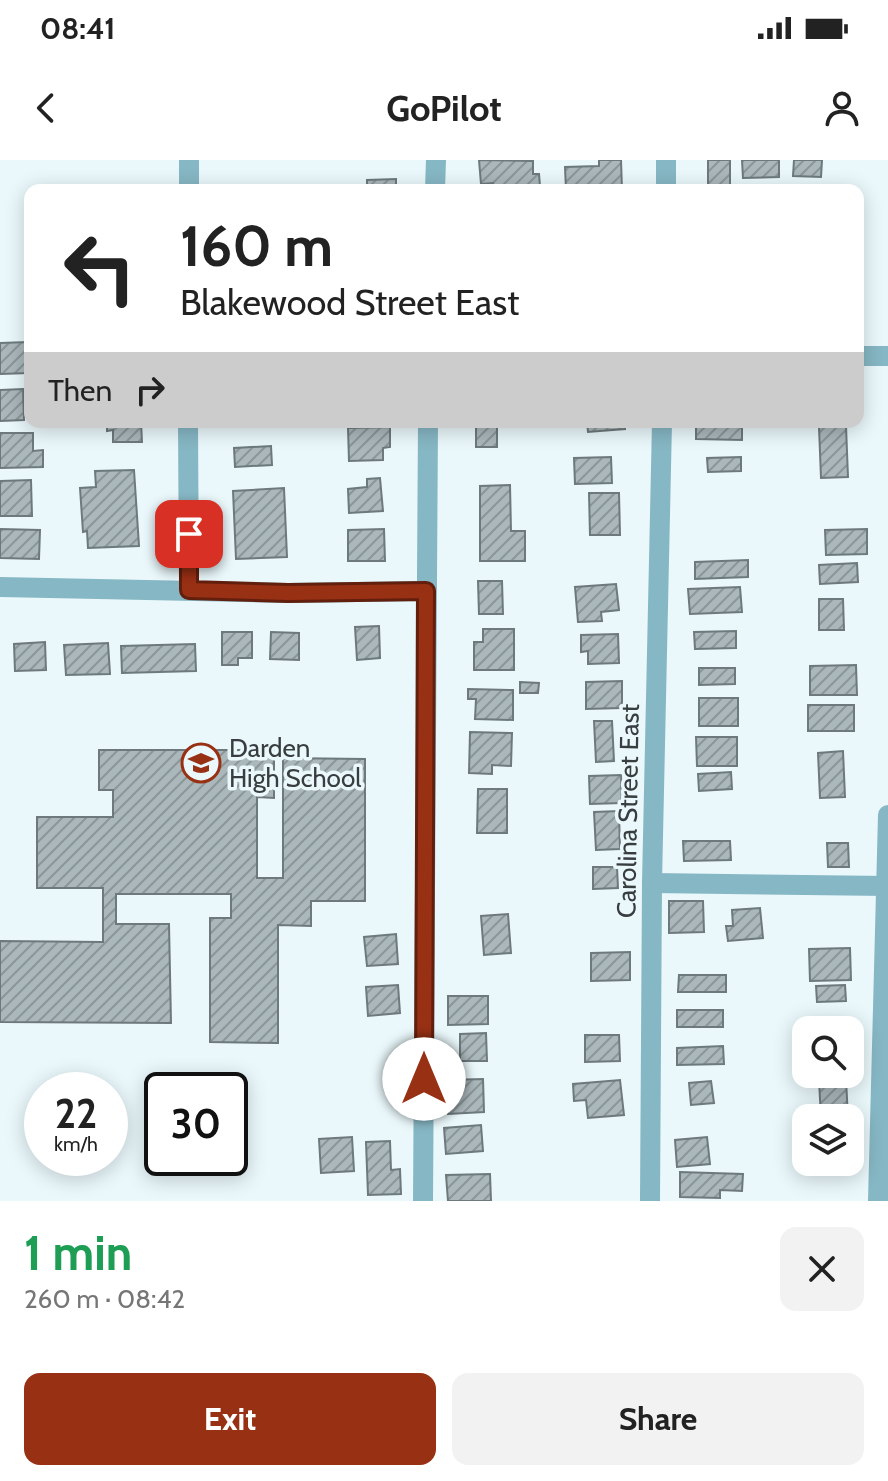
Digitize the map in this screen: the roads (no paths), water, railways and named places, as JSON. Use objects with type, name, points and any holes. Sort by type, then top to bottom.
[{"type":"street","points":[[189,160],[189,184]]},
{"type":"street","points":[[435,184],[436,160]]},
{"type":"street","points":[[666,160],[666,184]]},
{"type":"street","points":[[864,356],[888,356]]},
{"type":"street","points":[[188,428],[189,590]]},
{"type":"street","points":[[423,1201],[428,428]]},
{"type":"street","name":"Carolina Street East","points":[[650,1201],[652,883],[662,428]]},
{"type":"street","points":[[0,587],[288,593],[426,591]]},
{"type":"street","points":[[878,1201],[888,815]]},
{"type":"street","points":[[652,883],[888,886]]},
{"type":"place","name":"Darden High School","points":[[201,763]]}]
